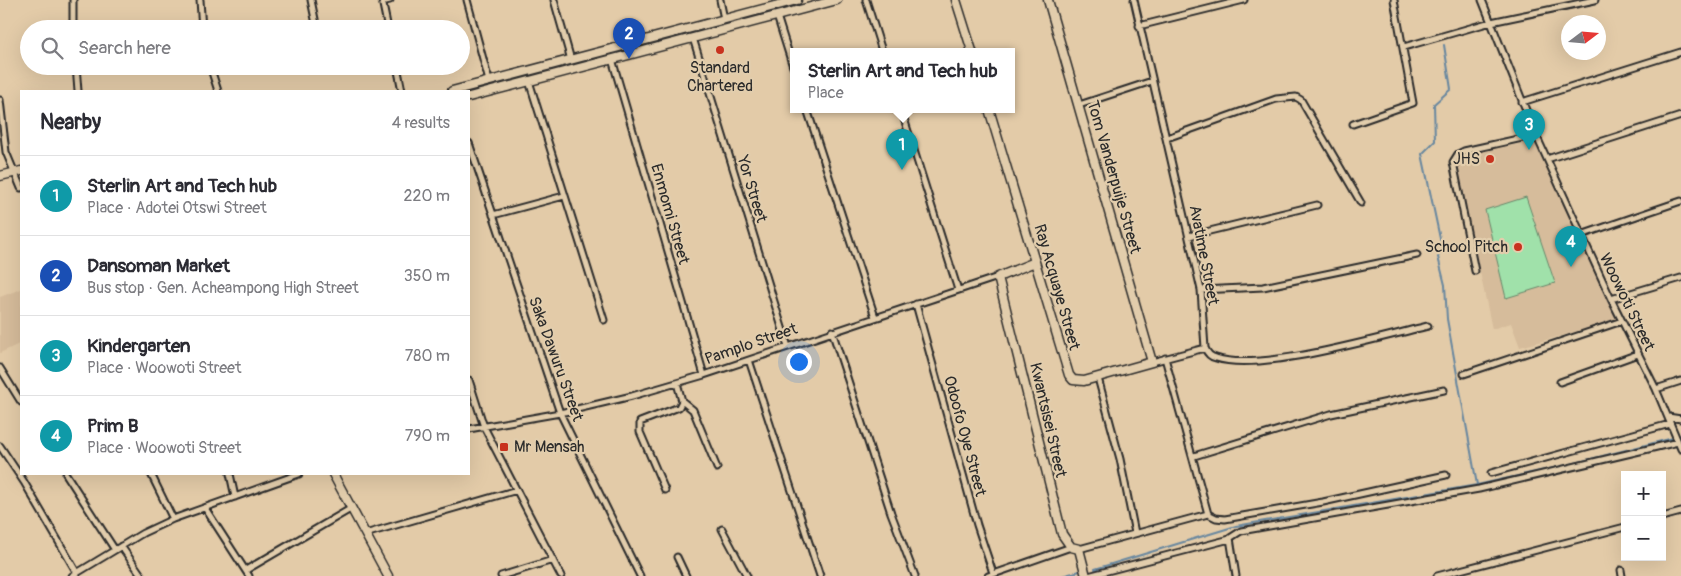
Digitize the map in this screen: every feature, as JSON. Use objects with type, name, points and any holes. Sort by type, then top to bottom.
[{"type":"street","points":[[73,0],[73,20]]},
{"type":"street","points":[[200,0],[201,20]]},
{"type":"street","points":[[310,0],[315,20]]},
{"type":"street","points":[[385,20],[382,1],[390,0]]},
{"type":"street","points":[[467,0],[489,81]]},
{"type":"street","points":[[554,0],[571,60]]},
{"type":"street","points":[[720,0],[724,19]]},
{"type":"street","points":[[456,90],[797,0]]},
{"type":"street","points":[[470,97],[837,0]]},
{"type":"street","points":[[866,0],[881,48]]},
{"type":"street","points":[[956,0],[971,48]]},
{"type":"street","name":"Tom Vanderpuije Street","points":[[1048,0],[1152,362]]},
{"type":"street","name":"Avatime Street","points":[[1134,0],[1201,290],[1205,348]]},
{"type":"street","points":[[1140,26],[1240,0]]},
{"type":"street","points":[[1353,124],[1413,103],[1394,0]]},
{"type":"street","name":"Woowoti Street","points":[[1482,0],[1536,135],[1611,299],[1656,389],[1681,449]]},
{"type":"street","points":[[1404,47],[1491,22],[1595,0]]},
{"type":"street","points":[[777,16],[790,57]]},
{"type":"street","name":"Yor Street","points":[[694,38],[788,347]]},
{"type":"street","points":[[1522,102],[1681,52]]},
{"type":"street","name":"Enmomi Street","points":[[612,59],[704,375]]},
{"type":"street","points":[[77,75],[78,90]]},
{"type":"street","points":[[213,75],[217,90]]},
{"type":"street","points":[[399,75],[402,90]]},
{"type":"street","points":[[529,80],[604,320]]},
{"type":"street","points":[[1079,105],[1152,81]]},
{"type":"street","points":[[1167,138],[1276,99],[1296,97],[1301,100],[1361,203]]},
{"type":"street","points":[[0,100],[6,152],[18,172],[0,176]]},
{"type":"street","points":[[808,113],[875,316]]},
{"type":"street","points":[[902,113],[958,290]]},
{"type":"street","name":"Ray Acquaye Street","points":[[990,113],[1069,375],[1078,381],[1098,378],[1165,358]]},
{"type":"street","points":[[1548,159],[1681,116]]},
{"type":"street","points":[[1475,271],[1453,162],[1458,154],[1464,151],[1536,135]]},
{"type":"street","name":"Saka Dawuru Street","points":[[470,146],[560,413],[640,576]]},
{"type":"street","points":[[493,215],[564,196]]},
{"type":"street","points":[[1581,235],[1681,202]]},
{"type":"street","points":[[1189,236],[1317,205]]},
{"type":"street","points":[[1201,290],[1262,287],[1417,255]]},
{"type":"street","name":"Pamplo Street","points":[[470,429],[601,405],[677,383],[875,316],[998,277],[1036,262]]},
{"type":"street","name":"Kwantsisei Street","points":[[998,277],[1062,534],[1075,548],[1083,562],[1087,576]]},
{"type":"street","points":[[1611,299],[1681,278]]},
{"type":"street","name":"Odoofo Oye Street","points":[[916,304],[990,575]]},
{"type":"street","points":[[1464,374],[1622,321]]},
{"type":"street","points":[[1208,514],[1194,456],[1165,358],[1205,348],[1211,356],[1225,360],[1274,359],[1428,326]]},
{"type":"street","points":[[832,331],[891,513],[916,576]]},
{"type":"street","points":[[1560,382],[1638,354]]},
{"type":"street","points":[[749,360],[820,576]]},
{"type":"street","points":[[0,368],[20,400]]},
{"type":"street","points":[[1098,378],[1120,459],[1135,532]]},
{"type":"street","points":[[1656,389],[1681,381]]},
{"type":"street","points":[[470,383],[484,427],[562,576]]},
{"type":"street","points":[[677,383],[682,400],[693,410],[717,468]]},
{"type":"street","points":[[1194,456],[1331,414],[1444,390]]},
{"type":"street","points":[[665,490],[640,432],[640,422],[679,407],[682,400]]},
{"type":"street","points":[[1668,417],[1681,419]]},
{"type":"street","points":[[1491,473],[1670,424]]},
{"type":"street","points":[[1087,576],[1230,539],[1232,535],[1241,531],[1479,489],[1677,440]]},
{"type":"street","points":[[0,446],[24,482],[74,574],[121,546],[173,520],[296,475]]},
{"type":"street","points":[[67,475],[115,550]]},
{"type":"street","points":[[151,475],[173,520]]},
{"type":"street","points":[[230,475],[235,497]]},
{"type":"street","points":[[335,475],[385,575]]},
{"type":"street","points":[[990,575],[1075,548],[1208,514],[1220,519],[1235,517],[1323,502],[1446,475]]},
{"type":"street","points":[[365,534],[517,490]]},
{"type":"street","points":[[205,508],[249,576]]},
{"type":"street","points":[[246,570],[352,508]]},
{"type":"street","points":[[1666,516],[1681,512]]},
{"type":"street","points":[[1437,576],[1447,575],[1621,528]]},
{"type":"street","points":[[722,529],[747,576]]},
{"type":"street","points":[[1230,539],[1236,576]]},
{"type":"street","points":[[121,546],[142,576]]},
{"type":"street","points":[[677,557],[686,576]]},
{"type":"street","points":[[501,576],[554,560]]},
{"type":"shaded area","points":[[1534,141],[1620,320],[1520,347],[1511,323],[1492,329],[1456,159],[1464,155]]},
{"type":"shaded area","points":[[20,289],[20,343],[0,353],[0,297]]},
{"type":"green space","name":"School Pitch","points":[[1526,197],[1555,283],[1506,298],[1485,210]]},
{"type":"waterway","points":[[1444,45],[1451,89],[1434,104],[1435,141],[1422,154],[1442,248],[1438,257],[1445,285],[1447,319],[1477,485]]},
{"type":"waterway","points":[[1095,569],[1236,526],[1477,485],[1567,465],[1681,436]]},
{"type":"waterway","points":[[1062,576],[1080,571]]},
{"type":"place","name":"Standard Chartered","points":[[720,50]]},
{"type":"place","name":"Dansoman Market","points":[[629,59]]},
{"type":"place","name":"Kindergarten","points":[[1529,150]]},
{"type":"place","name":"JHS","points":[[1490,159]]},
{"type":"place","name":"Sterlin Art and Tech hub","points":[[902,170]]},
{"type":"place","name":"School Pitch","points":[[1518,247]]},
{"type":"place","name":"Prim B","points":[[1571,267]]},
{"type":"place","name":"Mr Mensah","points":[[504,447]]}]
